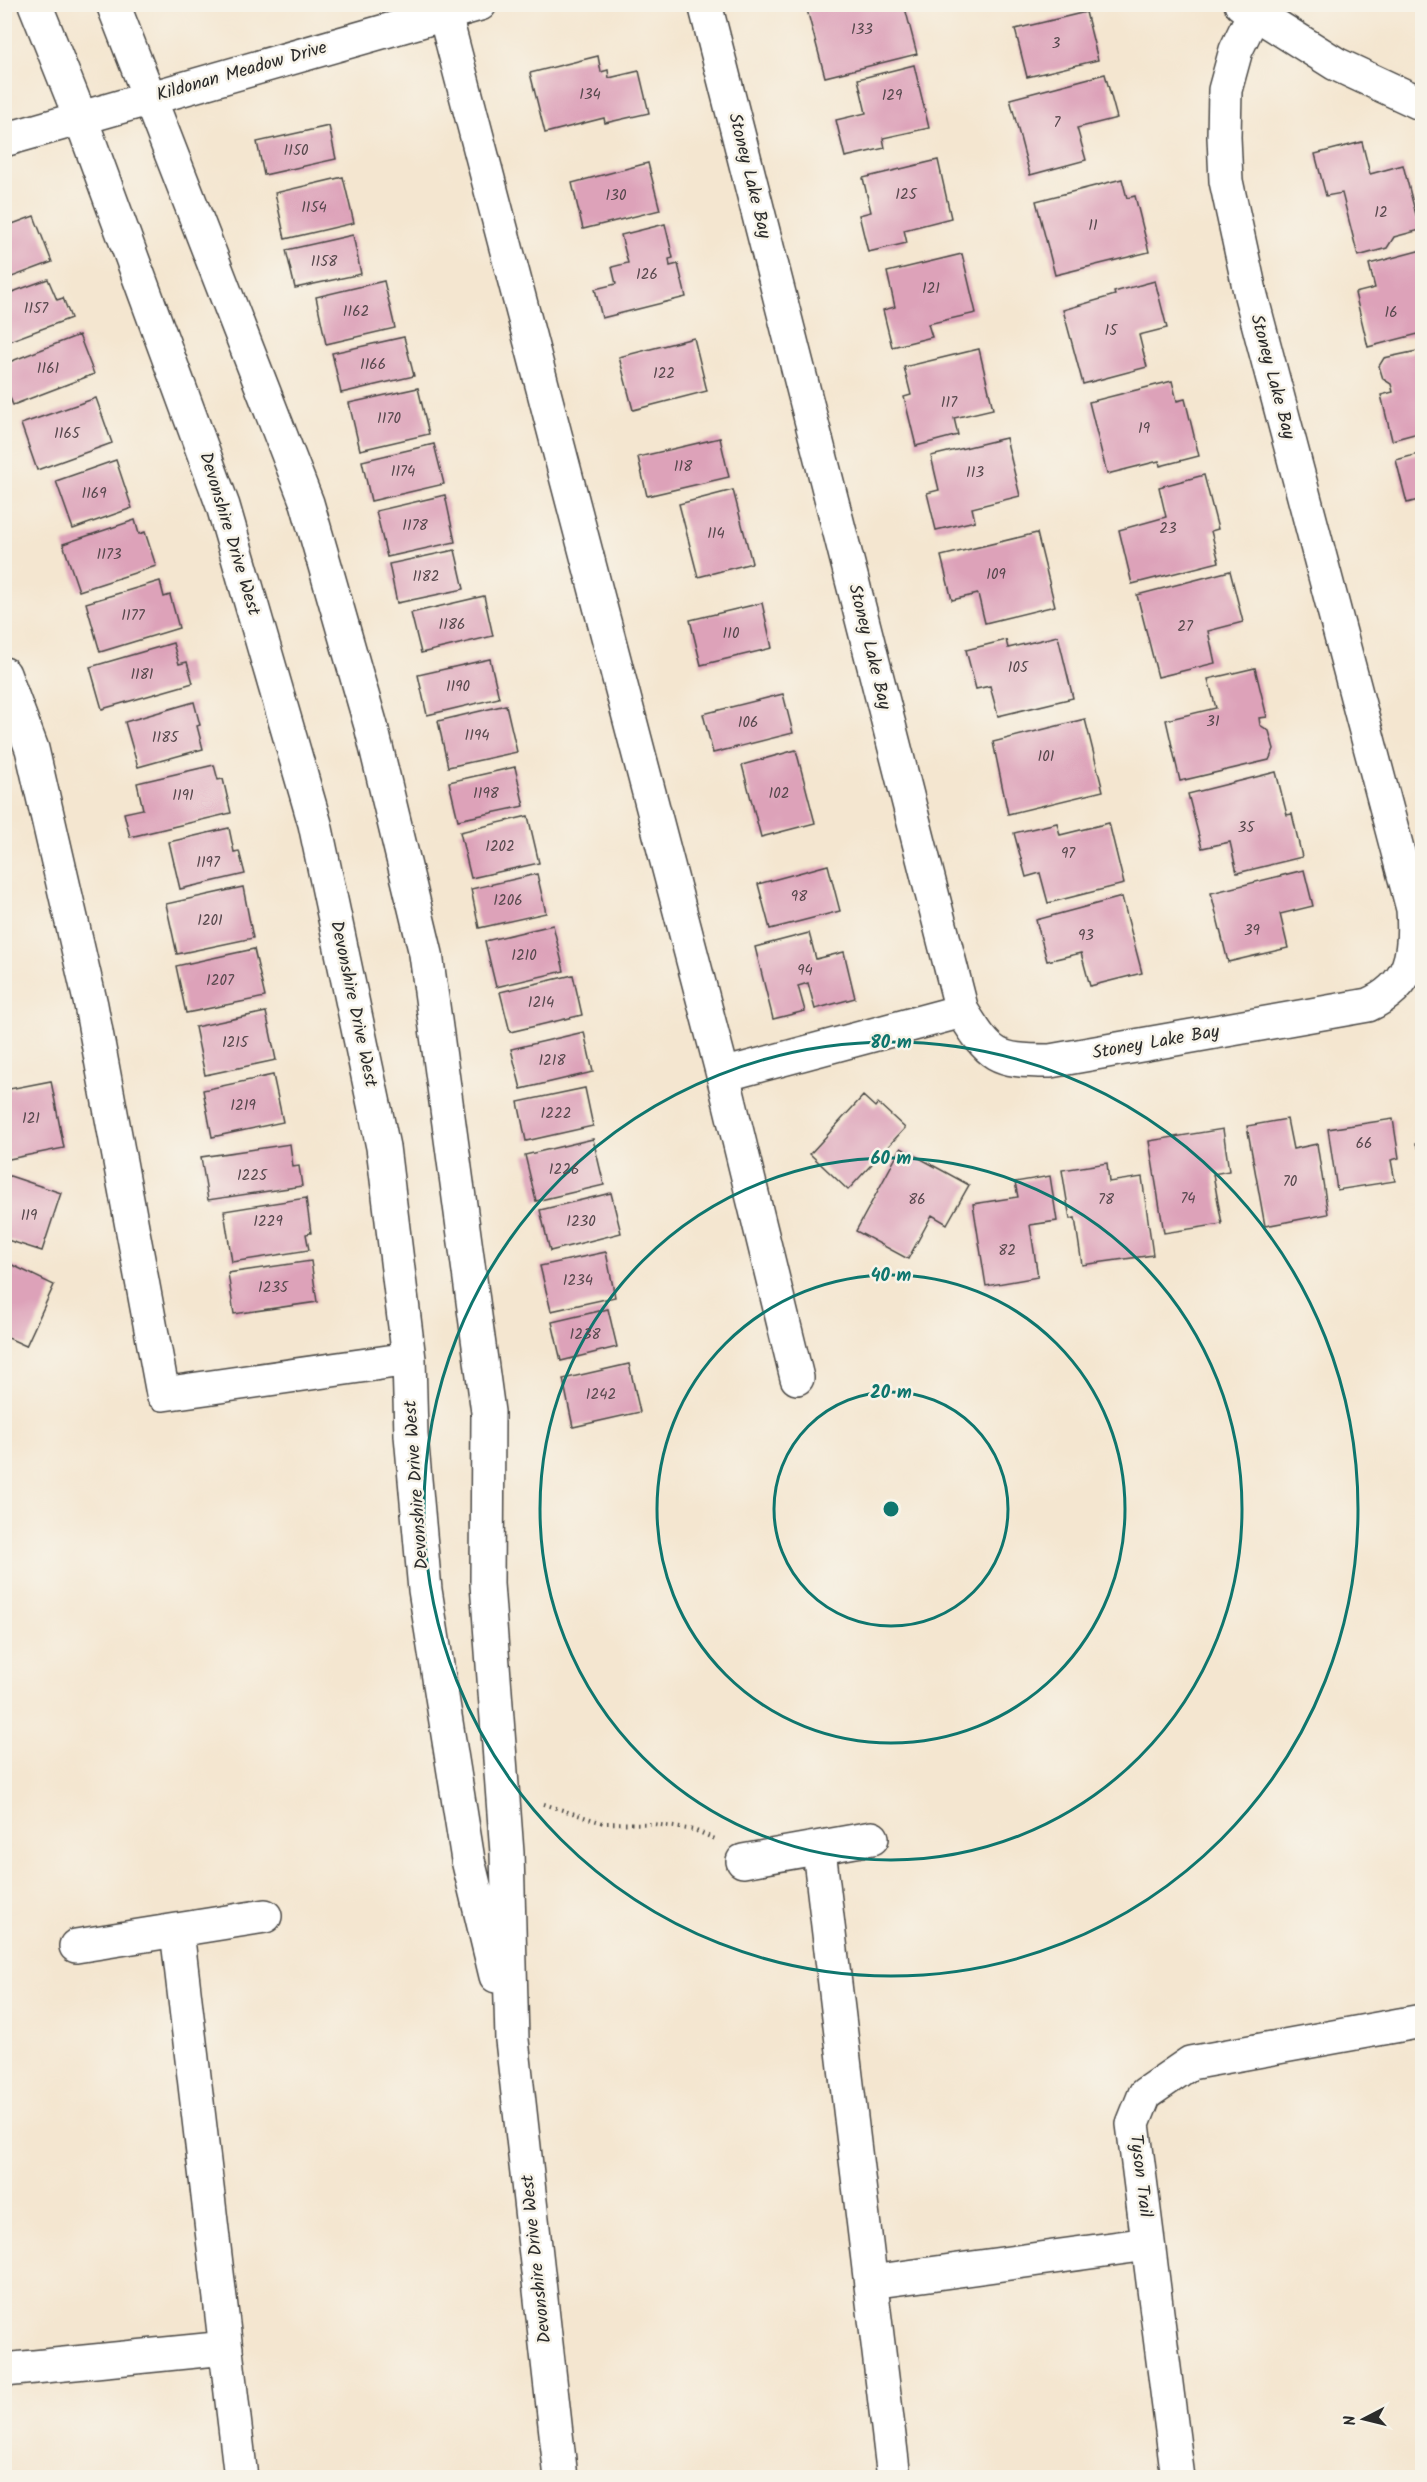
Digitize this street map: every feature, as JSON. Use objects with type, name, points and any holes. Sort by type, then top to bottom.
[{"type":"street","name":"Devonshire Drive West","points":[[35,4],[81,119],[223,506],[315,824],[383,1147],[409,1359],[411,1435],[425,1590],[468,1860],[512,2040]]},
{"type":"street","name":"Devonshire Drive West","points":[[113,4],[307,502],[371,726],[426,954],[488,1412],[487,1584],[507,1853],[512,2040],[561,2478]]},
{"type":"street","name":"Kildonan Meadow Drive","points":[[4,140],[480,4]]},
{"type":"street","name":"Stoney Lake Bay","points":[[705,4],[962,1011],[981,1040],[1001,1058],[1050,1061],[1368,1005],[1388,996],[1401,981],[1411,957],[1415,939],[1413,909],[1251,296],[1226,181],[1225,90],[1247,9]]},
{"type":"street","points":[[1247,9],[1336,64],[1422,104]]},
{"type":"street","points":[[445,15],[723,1075],[796,1378]]},
{"type":"street","points":[[4,674],[32,749],[91,1005],[163,1394],[409,1359]]},
{"type":"street","points":[[723,1075],[962,1011]]},
{"type":"street","points":[[742,1861],[819,1850],[872,1838]]},
{"type":"street","points":[[819,1850],[894,2478]]},
{"type":"street","points":[[76,1946],[265,1916]]},
{"type":"street","points":[[177,1931],[242,2478]]},
{"type":"street","name":"Tyson Trail","points":[[1178,2478],[1133,2124],[1145,2094],[1190,2063],[1422,2021]]},
{"type":"street","points":[[871,2283],[1148,2244]]},
{"type":"street","points":[[4,2370],[226,2348]]},
{"type":"path","points":[[544,1804],[603,1823],[654,1824],[694,1830],[729,1845],[742,1861]]},
{"type":"building","points":[[811,4],[904,4],[917,54],[825,77],[806,6]]},
{"type":"building","points":[[1086,12],[1098,60],[1027,77],[1015,29]]},
{"type":"building","points":[[598,56],[601,72],[608,70],[609,78],[639,71],[649,113],[605,123],[604,118],[545,133],[530,73]]},
{"type":"building","points":[[914,65],[929,128],[883,138],[885,148],[845,157],[836,120],[866,113],[858,79]]},
{"type":"building","points":[[1105,74],[1117,118],[1077,128],[1086,160],[1030,175],[1010,99]]},
{"type":"building","points":[[329,126],[336,159],[264,175],[257,142]]},
{"type":"building","points":[[1362,142],[1370,174],[1403,165],[1420,230],[1394,237],[1387,248],[1358,256],[1342,193],[1326,196],[1315,154]]},
{"type":"building","points":[[938,160],[951,218],[904,230],[907,243],[868,252],[859,215],[871,212],[863,178]]},
{"type":"building","points":[[648,163],[660,210],[583,229],[572,183]]},
{"type":"building","points":[[343,177],[354,223],[285,239],[275,193]]},
{"type":"building","points":[[1122,179],[1127,198],[1135,196],[1149,252],[1055,275],[1036,201]]},
{"type":"building","points":[[34,216],[52,262],[4,280],[4,227]]},
{"type":"building","points":[[665,224],[673,258],[669,259],[670,266],[678,264],[686,297],[602,318],[595,289],[616,284],[612,267],[628,263],[621,235]]},
{"type":"building","points":[[353,235],[361,274],[295,288],[286,250]]},
{"type":"building","points":[[1422,250],[1422,333],[1368,347],[1355,293],[1375,288],[1369,264]]},
{"type":"building","points":[[962,254],[976,313],[928,324],[932,337],[892,347],[883,310],[895,307],[887,272]]},
{"type":"building","points":[[48,279],[57,300],[63,298],[71,318],[4,343],[4,295]]},
{"type":"building","points":[[384,281],[395,328],[326,344],[316,297]]},
{"type":"building","points":[[1155,281],[1167,328],[1139,335],[1147,367],[1083,384],[1063,310],[1115,295],[1114,292]]},
{"type":"building","points":[[79,335],[94,374],[13,405],[4,383],[4,364]]},
{"type":"building","points":[[404,337],[414,376],[341,393],[332,353]]},
{"type":"building","points":[[694,338],[707,391],[633,410],[619,357]]},
{"type":"building","points":[[979,349],[993,409],[954,418],[958,435],[916,446],[904,397],[911,395],[904,367]]},
{"type":"building","points":[[1422,350],[1422,432],[1392,440],[1381,395],[1393,392],[1391,384],[1383,379],[1379,366],[1384,358]]},
{"type":"building","points":[[1172,381],[1177,401],[1185,399],[1199,456],[1160,466],[1159,461],[1107,474],[1089,402]]},
{"type":"building","points":[[418,388],[429,434],[360,450],[349,403]]},
{"type":"building","points":[[96,398],[112,443],[37,470],[21,424]]},
{"type":"building","points":[[720,438],[729,477],[647,496],[638,457]]},
{"type":"building","points":[[1006,438],[1020,496],[972,508],[975,521],[936,530],[927,493],[939,490],[931,456]]},
{"type":"building","points":[[434,444],[444,484],[371,501],[362,461]]},
{"type":"building","points":[[1422,453],[1422,499],[1407,503],[1396,460]]},
{"type":"building","points":[[116,460],[132,508],[73,529],[56,481]]},
{"type":"building","points":[[1204,475],[1218,529],[1211,531],[1219,562],[1132,584],[1119,530],[1166,517],[1159,487]]},
{"type":"building","points":[[733,490],[752,563],[698,577],[679,504]]},
{"type":"building","points":[[445,495],[455,542],[387,557],[376,511]]},
{"type":"building","points":[[135,520],[139,534],[145,532],[156,566],[79,591],[63,544]]},
{"type":"building","points":[[1037,533],[1055,606],[985,623],[978,594],[952,600],[941,556]]},
{"type":"building","points":[[455,550],[464,589],[397,603],[389,564]]},
{"type":"building","points":[[1230,571],[1243,622],[1208,631],[1215,663],[1158,677],[1137,595]]},
{"type":"building","points":[[160,581],[164,597],[170,595],[179,628],[100,652],[86,603]]},
{"type":"building","points":[[484,596],[493,636],[421,653],[411,613]]},
{"type":"building","points":[[762,603],[772,648],[701,665],[690,620]]},
{"type":"building","points":[[1058,636],[1073,698],[998,716],[990,686],[976,689],[966,650],[1006,640],[1008,648]]},
{"type":"building","points":[[173,643],[179,664],[187,662],[193,683],[102,709],[90,667]]},
{"type":"building","points":[[490,659],[499,698],[427,715],[418,675]]},
{"type":"building","points":[[1255,668],[1267,717],[1259,718],[1260,725],[1269,731],[1274,749],[1269,760],[1180,781],[1166,720],[1216,708],[1208,679]]},
{"type":"building","points":[[783,694],[793,733],[713,753],[703,714]]},
{"type":"building","points":[[194,702],[203,749],[138,767],[125,722]]},
{"type":"building","points":[[506,705],[517,752],[448,767],[438,721]]},
{"type":"building","points":[[1085,719],[1103,791],[1008,814],[993,742]]},
{"type":"building","points":[[796,750],[815,823],[761,837],[742,765]]},
{"type":"building","points":[[214,765],[218,780],[223,779],[231,813],[130,837],[124,813],[143,809],[137,783]]},
{"type":"building","points":[[515,767],[524,806],[458,820],[449,782]]},
{"type":"building","points":[[1276,772],[1287,815],[1292,814],[1302,857],[1237,873],[1230,842],[1202,848],[1188,794]]},
{"type":"building","points":[[528,816],[539,863],[471,878],[460,832]]},
{"type":"building","points":[[1057,823],[1060,835],[1109,823],[1124,884],[1048,903],[1040,873],[1026,877],[1014,833]]},
{"type":"building","points":[[229,828],[234,852],[239,851],[245,874],[180,889],[169,842]]},
{"type":"building","points":[[828,865],[840,911],[770,929],[758,884]]},
{"type":"building","points":[[1304,870],[1313,906],[1280,914],[1288,948],[1228,962],[1211,893]]},
{"type":"building","points":[[537,874],[546,913],[479,928],[471,889]]},
{"type":"building","points":[[243,887],[253,938],[177,954],[166,904]]},
{"type":"building","points":[[1122,897],[1142,973],[1090,986],[1081,953],[1047,961],[1036,920]]},
{"type":"building","points":[[553,925],[564,971],[496,987],[485,941]]},
{"type":"building","points":[[809,933],[816,959],[844,952],[855,998],[815,1009],[808,983],[798,986],[805,1011],[773,1019],[755,947]]},
{"type":"building","points":[[254,949],[265,997],[186,1013],[176,966]]},
{"type":"building","points":[[573,975],[582,1015],[510,1032],[500,992]]},
{"type":"building","points":[[266,1012],[276,1060],[205,1075],[195,1027]]},
{"type":"building","points":[[584,1032],[593,1072],[521,1089],[511,1049]]},
{"type":"building","points":[[273,1075],[283,1122],[212,1137],[203,1090]]},
{"type":"building","points":[[51,1081],[64,1148],[4,1160],[4,1090]]},
{"type":"building","points":[[585,1088],[593,1126],[526,1141],[518,1102]]},
{"type":"building","points":[[863,1096],[875,1107],[878,1103],[905,1128],[848,1190],[810,1154]]},
{"type":"building","points":[[1287,1119],[1293,1149],[1317,1144],[1328,1214],[1265,1226],[1247,1126]]},
{"type":"building","points":[[1393,1119],[1399,1158],[1391,1160],[1395,1181],[1337,1190],[1328,1129]]},
{"type":"building","points":[[1223,1129],[1229,1171],[1213,1174],[1222,1224],[1164,1233],[1149,1141]]},
{"type":"building","points":[[593,1139],[604,1185],[536,1201],[525,1155]]},
{"type":"building","points":[[1422,1140],[1422,1154],[1416,1144]]},
{"type":"building","points":[[290,1144],[293,1167],[299,1166],[302,1186],[208,1200],[201,1157]]},
{"type":"building","points":[[901,1148],[969,1185],[947,1224],[932,1215],[908,1259],[856,1231]]},
{"type":"building","points":[[1107,1163],[1109,1182],[1142,1177],[1153,1255],[1082,1265],[1075,1218],[1070,1219],[1062,1170]]},
{"type":"building","points":[[4,1174],[61,1193],[42,1251],[4,1239]]},
{"type":"building","points":[[1050,1176],[1057,1221],[1030,1225],[1038,1277],[986,1286],[973,1204],[1018,1197],[1015,1182]]},
{"type":"building","points":[[611,1193],[621,1233],[550,1251],[540,1210]]},
{"type":"building","points":[[306,1198],[311,1233],[306,1234],[309,1250],[232,1262],[224,1211]]},
{"type":"building","points":[[606,1252],[615,1297],[551,1311],[540,1266]]},
{"type":"building","points":[[4,1261],[54,1285],[26,1346],[4,1336]]},
{"type":"building","points":[[311,1261],[317,1302],[234,1314],[228,1273]]},
{"type":"building","points":[[608,1309],[617,1347],[561,1361],[552,1322]]},
{"type":"building","points":[[629,1364],[640,1412],[573,1427],[563,1379]]}]
